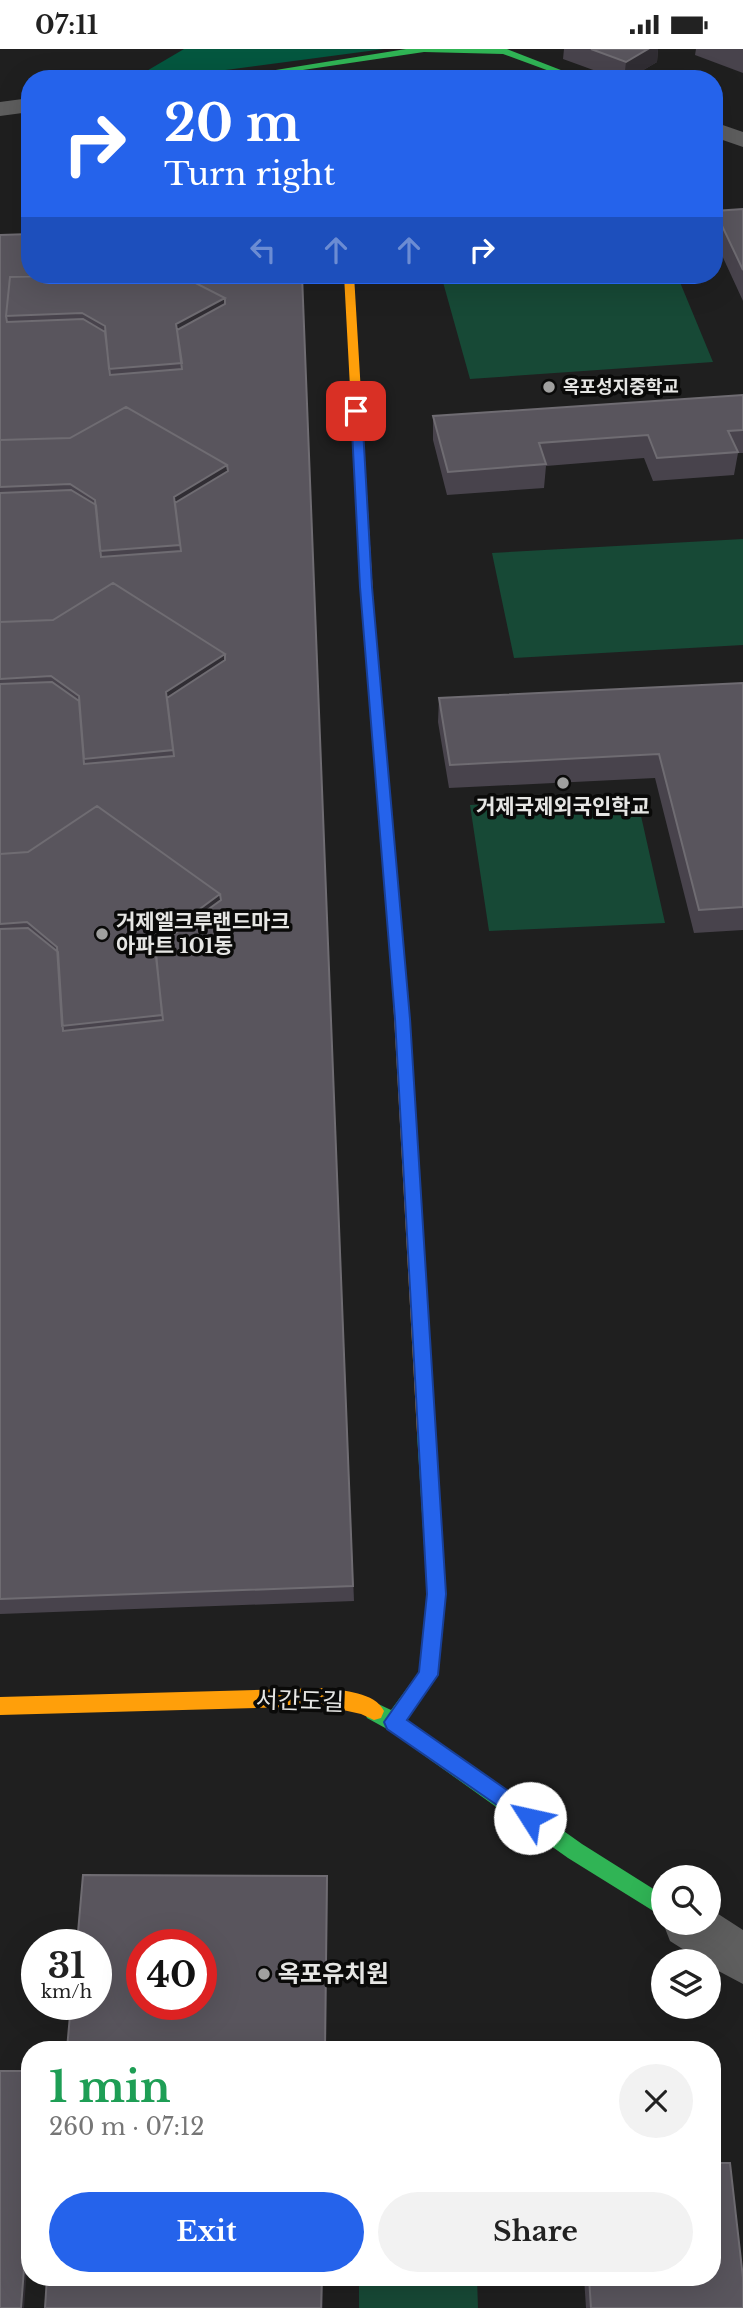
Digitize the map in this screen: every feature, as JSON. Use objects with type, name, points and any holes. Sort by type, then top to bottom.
[{"type":"street","points":[[343,70],[424,49],[504,51],[556,70]]},
{"type":"street","points":[[0,109],[21,106]]},
{"type":"street","points":[[723,132],[743,140]]},
{"type":"street","points":[[349,284],[366,587],[402,1019],[436,1594],[428,1675],[394,1722]]},
{"type":"street","name":"서간도길","points":[[0,1706],[325,1697],[364,1705],[394,1722],[575,1851],[651,1899]]},
{"type":"street","points":[[706,1935],[743,1959]]},
{"type":"green space","points":[[184,49],[384,49],[225,70],[148,70]]},
{"type":"green space","points":[[444,284],[681,284],[713,362],[470,379]]},
{"type":"green space","points":[[743,539],[743,645],[514,658],[492,553]]},
{"type":"green space","points":[[637,798],[665,923],[489,931],[470,805]]},
{"type":"green space","points":[[359,2286],[477,2286],[478,2308],[359,2308]]},
{"type":"building","points":[[591,49],[648,49],[626,62]]},
{"type":"building","points":[[743,209],[743,270],[723,228],[723,210]]},
{"type":"building","points":[[21,234],[21,277],[10,277],[7,322],[83,319],[105,332],[110,375],[182,369],[177,330],[225,304],[225,298],[198,284],[302,284],[353,1586],[0,1599],[0,929],[28,928],[58,952],[63,1031],[163,1020],[155,948],[221,900],[220,894],[97,806],[28,852],[0,854],[0,684],[52,682],[79,701],[84,764],[174,756],[167,698],[225,660],[225,654],[113,583],[53,620],[0,622],[0,493],[71,490],[96,505],[101,557],[181,551],[175,503],[228,471],[227,465],[126,407],[70,438],[0,440],[0,235]]},
{"type":"building","points":[[10,277],[21,277],[21,284],[198,284],[225,298],[176,324],[182,363],[109,369],[105,326],[82,313],[6,316]]},
{"type":"building","points":[[743,395],[743,430],[728,431],[738,452],[657,458],[648,435],[539,443],[546,464],[448,472],[433,416]]},
{"type":"building","points":[[126,407],[227,465],[174,497],[180,545],[100,551],[95,500],[70,484],[0,487],[0,440],[70,438]]},
{"type":"building","points":[[113,583],[225,654],[166,692],[173,750],[84,759],[79,696],[51,676],[0,679],[0,622],[53,620]]},
{"type":"building","points":[[743,683],[743,907],[699,910],[659,754],[450,765],[439,698]]},
{"type":"building","name":"거제엘크루랜드마크 아파트 101동","points":[[97,806],[220,894],[155,942],[162,1015],[62,1026],[57,947],[27,922],[0,924],[0,854],[28,852]]},
{"type":"building","name":"옥포유치원","points":[[83,1875],[327,1876],[325,2041],[68,2041],[70,2020],[112,2020],[112,1929],[78,1929]]},
{"type":"building","points":[[0,2071],[21,2071],[21,2308],[0,2308]]},
{"type":"building","points":[[721,2163],[730,2163],[743,2278],[743,2308],[591,2308],[590,2286],[721,2286]]},
{"type":"building","points":[[46,2286],[322,2286],[321,2308],[45,2308]]},
{"type":"traffic: fast","points":[[283,70],[424,49],[504,51],[556,70]]},
{"type":"traffic: fast","points":[[368,612],[399,979]]},
{"type":"traffic: fast","points":[[394,1722],[428,1675],[436,1594],[426,1433]]},
{"type":"traffic: fast","points":[[374,1711],[394,1722],[575,1851],[651,1899]]},
{"type":"traffic: slow","points":[[350,284],[368,612]]},
{"type":"traffic: slow","points":[[399,979],[426,1433]]},
{"type":"traffic: slow","points":[[0,1706],[325,1697],[364,1705],[374,1711]]},
{"type":"place","name":"옥포성지중학교","points":[[549,387]]},
{"type":"place","name":"거제국제외국인학교","points":[[563,783]]},
{"type":"place","name":"거제엘크루랜드마크 아파트 101동","points":[[102,934]]},
{"type":"place","name":"옥포유치원","points":[[264,1974]]},
{"type":"route","points":[[356,411],[366,587],[402,1019],[436,1594],[428,1675],[394,1722],[530,1818]]}]
